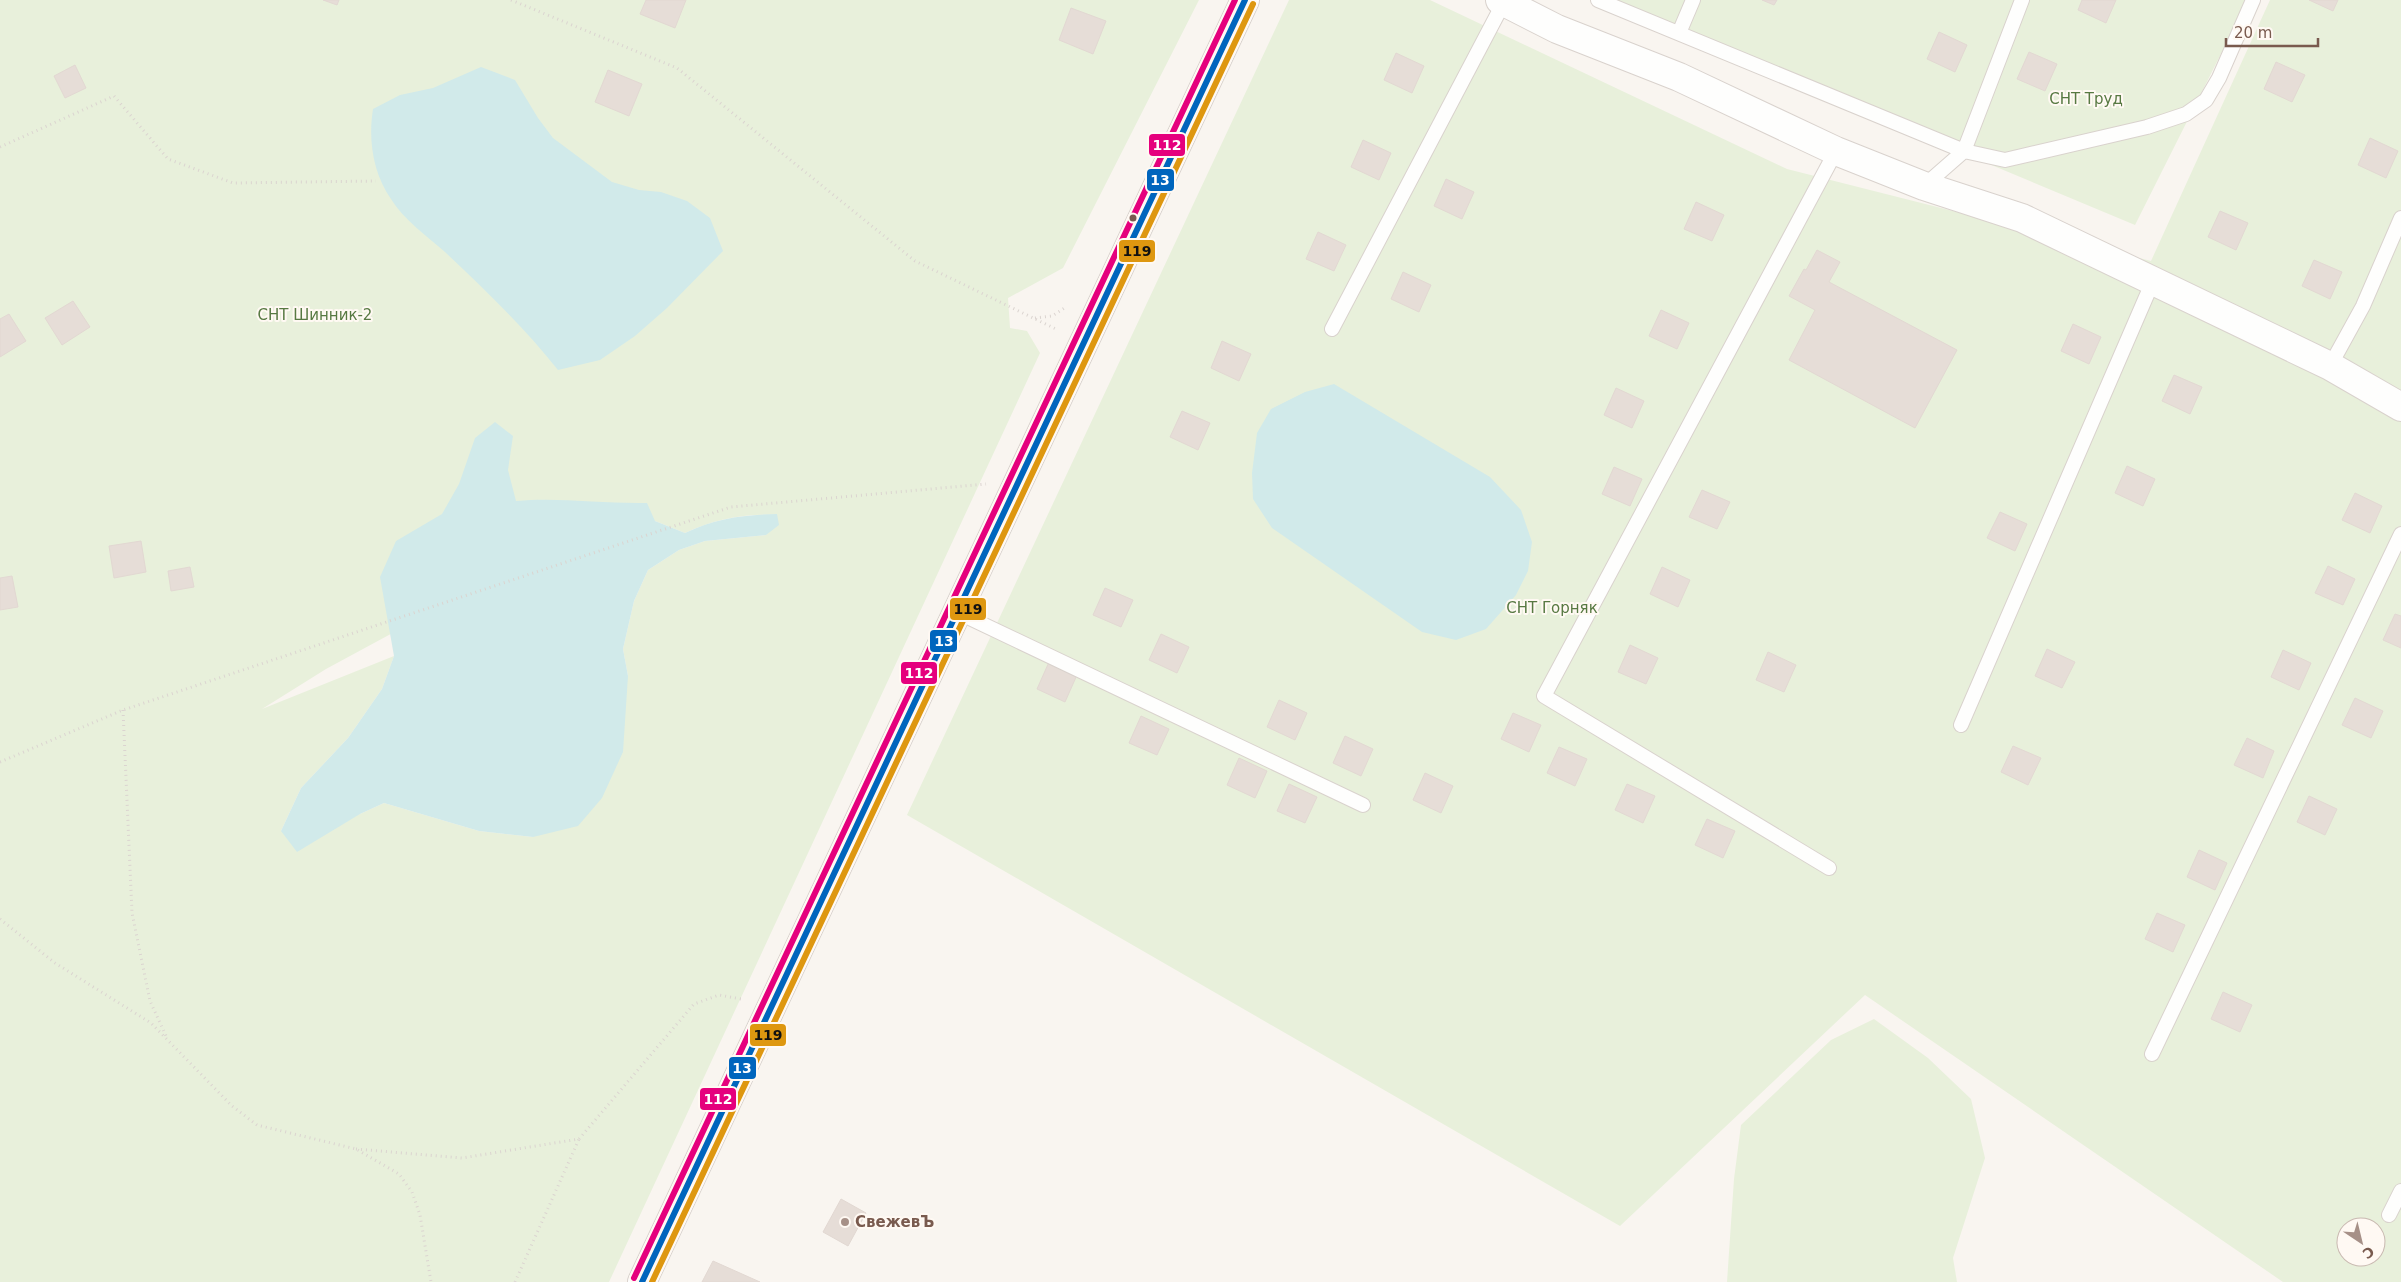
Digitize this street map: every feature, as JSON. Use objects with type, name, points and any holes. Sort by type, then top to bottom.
[{"type":"street","points":[[642,1282],[1245,0]]},
{"type":"street","points":[[1502,1],[1557,29],[1679,77],[1836,151],[1924,186],[2022,218],[2330,366],[2401,408]]},
{"type":"lane","points":[[1598,0],[1964,151],[2005,160],[2147,127],[2186,114],[2206,100],[2219,78],[2253,0]]},
{"type":"lane","points":[[1679,33],[1693,0]]},
{"type":"lane","points":[[1924,186],[1964,151],[2022,0]]},
{"type":"lane","points":[[1332,329],[1502,1]]},
{"type":"lane","points":[[1829,868],[1544,696],[1836,151]]},
{"type":"lane","points":[[2330,366],[2363,306],[2401,218]]},
{"type":"lane","points":[[1962,725],[2153,281]]},
{"type":"lane","points":[[2152,1054],[2401,534]]},
{"type":"lane","points":[[957,612],[1363,805]]},
{"type":"lane","points":[[2389,1215],[2401,1191]]},
{"type":"path","points":[[511,0],[677,68],[915,261],[1079,340],[1085,339]]},
{"type":"path","points":[[0,147],[114,96],[168,159],[233,183],[376,181]]},
{"type":"path","points":[[1034,318],[1052,316],[1070,304]]},
{"type":"path","points":[[0,762],[123,710],[730,507],[1018,481]]},
{"type":"path","points":[[123,710],[132,913],[150,1001],[168,1041]]},
{"type":"path","points":[[0,919],[55,962],[151,1023],[232,1106],[257,1125],[356,1149],[462,1158],[579,1139]]},
{"type":"path","points":[[515,1282],[579,1139],[694,1004],[719,995],[735,997],[771,1008]]},
{"type":"path","points":[[356,1149],[399,1174],[412,1192],[420,1215],[431,1282]]},
{"type":"green space","name":"СНТ Шинник-2","points":[[0,0],[1199,0],[1063,268],[1008,298],[1010,328],[1027,331],[1040,353],[609,1282],[0,1282]],"holes":[[[631,504],[655,521],[685,533],[707,524],[730,518],[753,515],[777,515],[766,535],[705,541],[679,550],[648,570],[634,601],[623,649],[628,676],[533,837],[479,831],[384,803],[360,814],[281,831],[301,788],[348,738],[382,689],[394,656],[262,709],[326,669]]]},
{"type":"green space","name":"СНТ Горняк","points":[[1289,0],[1430,0],[1787,169],[2151,261],[2270,0],[2401,0],[2401,1282],[2283,1282],[1865,995],[1620,1226],[907,815]]},
{"type":"green space","name":"СНТ Труд","points":[[1597,0],[2248,0],[2135,225]]},
{"type":"green space","points":[[1874,1019],[1928,1058],[1971,1099],[1985,1158],[1953,1258],[1957,1282],[1727,1282],[1734,1179],[1741,1125],[1831,1040]]},
{"type":"water","points":[[481,67],[515,80],[538,118],[553,138],[612,182],[639,190],[661,192],[687,201],[710,218],[723,251],[667,308],[635,336],[600,360],[558,370],[503,309],[445,252],[402,214],[391,199],[380,178],[373,156],[371,132],[373,109],[400,95],[433,88]]},
{"type":"water","points":[[1334,384],[1490,477],[1521,510],[1532,542],[1528,571],[1516,595],[1486,629],[1456,640],[1422,632],[1272,528],[1253,499],[1252,473],[1257,433],[1271,409],[1305,392]]},
{"type":"water","points":[[495,422],[513,436],[508,470],[516,501],[647,503],[655,521],[685,533],[730,518],[752,515],[777,514],[779,525],[766,535],[705,541],[679,550],[648,570],[634,601],[623,649],[628,676],[623,752],[602,798],[578,826],[533,837],[479,831],[384,803],[360,814],[297,852],[281,831],[301,788],[348,738],[382,689],[394,656],[380,577],[396,541],[442,514],[459,484],[475,438]]},
{"type":"building","points":[[323,0],[339,0],[337,5]]},
{"type":"building","points":[[646,0],[686,0],[675,28],[640,14]]},
{"type":"building","points":[[1762,0],[1777,0],[1774,5]]},
{"type":"building","points":[[2082,0],[2116,0],[2106,23],[2078,10]]},
{"type":"building","points":[[2309,0],[2338,0],[2333,11]]},
{"type":"building","points":[[1071,8],[1106,21],[1093,54],[1059,40]]},
{"type":"building","points":[[1939,32],[1967,45],[1955,72],[1927,59]]},
{"type":"building","points":[[2029,52],[2057,64],[2045,91],[2017,79]]},
{"type":"building","points":[[1396,53],[1424,66],[1412,93],[1384,80]]},
{"type":"building","points":[[2276,62],[2305,75],[2292,102],[2264,89]]},
{"type":"building","points":[[75,65],[86,88],[65,98],[54,76]]},
{"type":"building","points":[[608,70],[642,84],[629,116],[595,102]]},
{"type":"building","points":[[2370,138],[2398,151],[2386,178],[2358,165]]},
{"type":"building","points":[[1363,140],[1391,153],[1379,180],[1351,167]]},
{"type":"building","points":[[1446,179],[1474,192],[1462,219],[1434,206]]},
{"type":"building","points":[[1696,202],[1724,215],[1712,241],[1684,229]]},
{"type":"building","points":[[2220,211],[2248,223],[2236,250],[2208,237]]},
{"type":"building","points":[[1318,232],[1346,245],[1334,271],[1306,259]]},
{"type":"building","points":[[1817,250],[1840,262],[1829,282],[1957,350],[1915,428],[1789,360],[1815,310],[1789,296]]},
{"type":"building","points":[[2314,260],[2342,272],[2330,299],[2302,286]]},
{"type":"building","points":[[1403,272],[1431,285],[1419,312],[1391,299]]},
{"type":"building","points":[[73,301],[90,327],[62,345],[45,318]]},
{"type":"building","points":[[1661,310],[1689,323],[1677,349],[1649,336]]},
{"type":"building","points":[[9,314],[26,341],[0,357],[0,319]]},
{"type":"building","points":[[2073,324],[2101,337],[2089,364],[2061,351]]},
{"type":"building","points":[[1222,341],[1251,354],[1239,381],[1211,368]]},
{"type":"building","points":[[2174,375],[2202,387],[2190,414],[2162,401]]},
{"type":"building","points":[[1616,388],[1644,401],[1632,428],[1604,415]]},
{"type":"building","points":[[1182,411],[1210,423],[1198,450],[1170,437]]},
{"type":"building","points":[[2127,466],[2155,479],[2143,506],[2115,493]]},
{"type":"building","points":[[1614,467],[1642,479],[1630,506],[1602,494]]},
{"type":"building","points":[[1702,490],[1730,502],[1717,529],[1689,517]]},
{"type":"building","points":[[2355,493],[2382,506],[2370,533],[2342,520]]},
{"type":"building","points":[[2000,512],[2027,524],[2015,551],[1987,538]]},
{"type":"building","points":[[141,541],[146,572],[114,578],[109,546]]},
{"type":"building","points":[[2328,566],[2355,579],[2343,605],[2315,593]]},
{"type":"building","points":[[190,567],[194,587],[171,591],[168,571]]},
{"type":"building","points":[[1662,567],[1690,580],[1678,607],[1650,594]]},
{"type":"building","points":[[12,576],[18,607],[0,610],[0,578]]},
{"type":"building","points":[[1105,588],[1133,600],[1121,627],[1093,615]]},
{"type":"building","points":[[2395,614],[2401,616],[2401,648],[2383,640]]},
{"type":"building","points":[[1161,634],[1189,647],[1177,673],[1149,660]]},
{"type":"building","points":[[1630,645],[1658,658],[1646,684],[1618,672]]},
{"type":"building","points":[[2047,649],[2075,662],[2062,688],[2035,676]]},
{"type":"building","points":[[2283,650],[2311,663],[2299,690],[2271,677]]},
{"type":"building","points":[[1768,652],[1796,665],[1784,692],[1756,680]]},
{"type":"building","points":[[1049,662],[1077,675],[1065,702],[1037,689]]},
{"type":"building","points":[[2355,698],[2383,711],[2371,738],[2342,725]]},
{"type":"building","points":[[1279,700],[1307,713],[1295,740],[1267,727]]},
{"type":"building","points":[[1513,713],[1541,725],[1529,752],[1501,739]]},
{"type":"building","points":[[1141,716],[1169,729],[1157,755],[1129,743]]},
{"type":"building","points":[[1345,736],[1373,749],[1361,776],[1333,763]]},
{"type":"building","points":[[2247,738],[2274,751],[2263,778],[2234,765]]},
{"type":"building","points":[[2013,746],[2041,758],[2028,785],[2001,772]]},
{"type":"building","points":[[1559,747],[1587,759],[1575,786],[1547,773]]},
{"type":"building","points":[[1239,758],[1267,771],[1255,798],[1227,785]]},
{"type":"building","points":[[1425,773],[1453,786],[1441,813],[1413,800]]},
{"type":"building","points":[[1289,784],[1317,797],[1305,823],[1277,811]]},
{"type":"building","points":[[1627,784],[1655,796],[1643,823],[1615,810]]},
{"type":"building","points":[[2309,796],[2337,809],[2325,835],[2297,822]]},
{"type":"building","points":[[1707,819],[1735,831],[1723,858],[1695,845]]},
{"type":"building","points":[[2199,850],[2227,863],[2215,890],[2187,877]]},
{"type":"building","points":[[2157,913],[2185,925],[2173,952],[2145,939]]},
{"type":"building","points":[[2223,992],[2252,1005],[2240,1032],[2211,1019]]},
{"type":"building","name":"СвежевЪ","points":[[841,1199],[866,1213],[848,1246],[823,1232]]},
{"type":"building","points":[[713,1261],[760,1282],[702,1282]]},
{"type":"transit line","name":"112","points":[[634,1278],[1235,0]]},
{"type":"transit line","name":"13","points":[[642,1282],[1245,0]]},
{"type":"transit line","name":"119","points":[[652,1282],[1253,4]]},
{"type":"place","name":"СвежевЪ","points":[[845,1222]]}]
